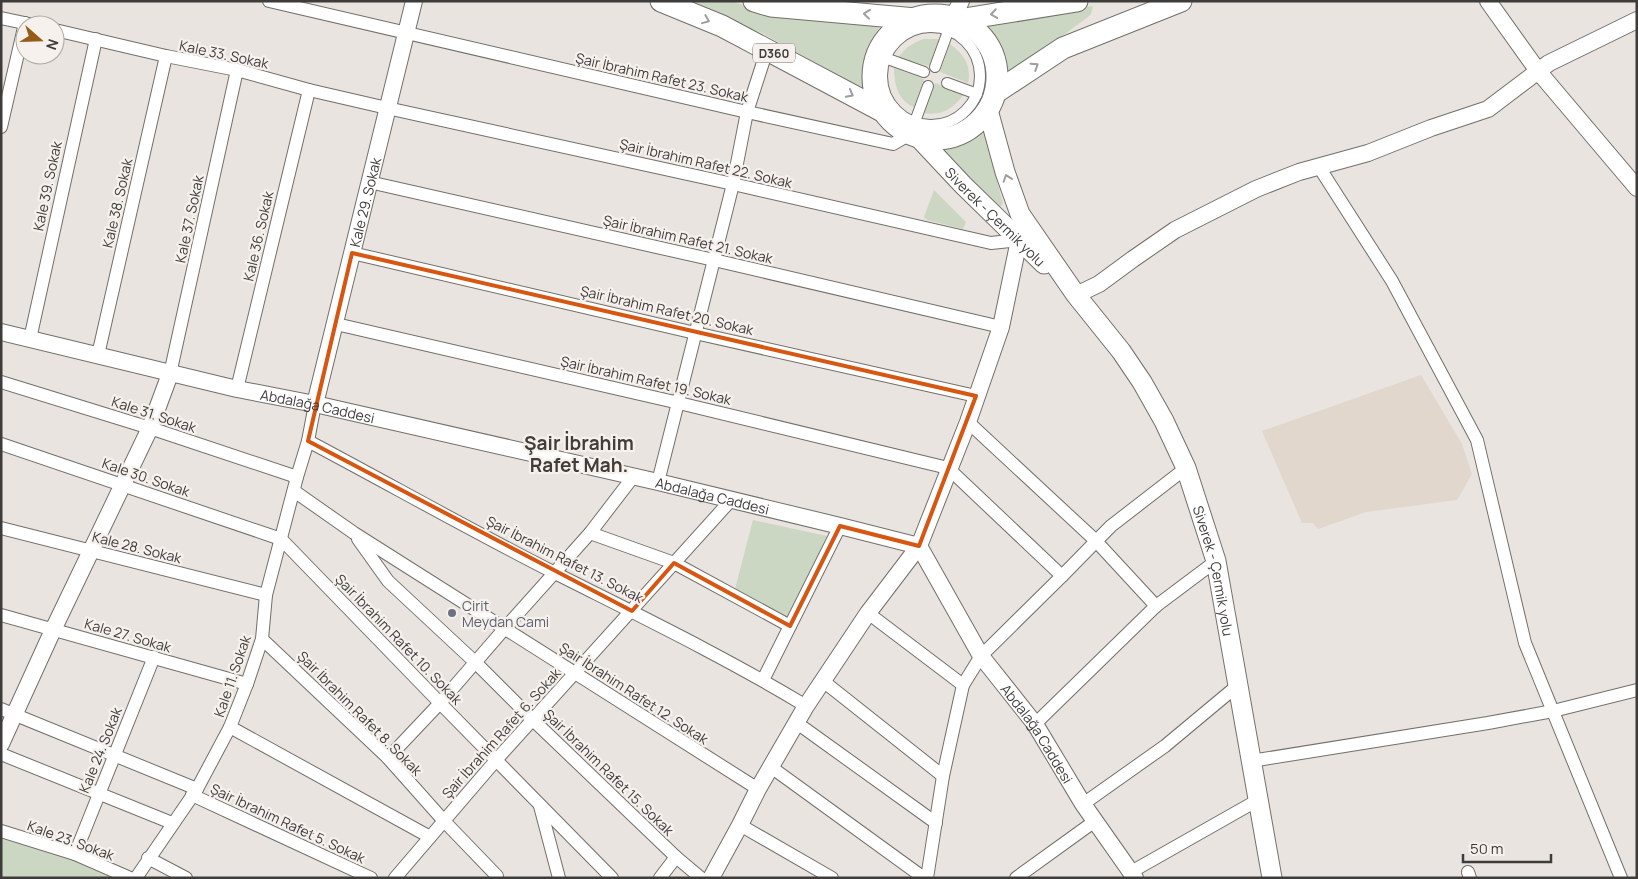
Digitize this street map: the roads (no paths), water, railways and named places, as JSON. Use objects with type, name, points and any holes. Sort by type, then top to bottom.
[{"type":"main road","name":"D360","points":[[661,1],[722,26],[884,112]]},
{"type":"main road","points":[[754,1],[771,6],[916,19]]},
{"type":"main road","points":[[955,17],[974,29],[986,42],[994,58],[997,76],[978,122],[965,132],[950,138],[934,140],[895,125],[884,112],[877,98],[874,82],[874,65],[880,50],[889,36],[901,26],[928,16],[955,17],[1076,1]]},
{"type":"main road","points":[[987,99],[1063,48],[1181,1]]},
{"type":"main road","name":"Siverek - Çermik yolu","points":[[987,99],[1005,172],[1020,214],[1076,295],[1121,351],[1142,382],[1164,421],[1186,468],[1216,561],[1272,878]]},
{"type":"main road","name":"Siverek - Çermik yolu","points":[[914,132],[963,185],[1076,295]]},
{"type":"street","name":"Şair İbrahim Rafet 23. Sokak","points":[[269,1],[893,144],[914,132]]},
{"type":"street","name":"Kale 29. Sokak","points":[[316,404],[414,1]]},
{"type":"street","points":[[1488,1],[1538,71],[1637,188]]},
{"type":"street","points":[[914,132],[889,102],[883,88],[882,72],[885,58],[895,42],[908,32],[925,27],[942,28],[955,17]]},
{"type":"street","points":[[934,67],[955,17]]},
{"type":"street","points":[[1,18],[15,21]]},
{"type":"street","points":[[1076,295],[1098,284],[1175,230],[1256,189],[1299,172],[1368,152],[1488,109],[1549,62],[1637,20]]},
{"type":"street","name":"Kale 33. Sokak","points":[[65,32],[166,56],[237,70],[309,90],[387,108]]},
{"type":"street","name":"Kale 39. Sokak","points":[[30,339],[96,39]]},
{"type":"street","points":[[658,482],[733,184],[747,112],[767,50]]},
{"type":"street","name":"Kale 38. Sokak","points":[[98,356],[166,56]]},
{"type":"street","points":[[885,58],[924,72]]},
{"type":"street","points":[[1,127],[18,65]]},
{"type":"street","name":"Kale 37. Sokak","points":[[170,374],[237,70]]},
{"type":"street","points":[[947,82],[987,99]]},
{"type":"street","points":[[914,132],[928,86]]},
{"type":"street","name":"Kale 36. Sokak","points":[[237,389],[309,90]]},
{"type":"street","name":"Şair İbrahim Rafet 22. Sokak","points":[[387,108],[991,243],[1019,240]]},
{"type":"street","points":[[1318,167],[1392,281],[1477,440],[1526,643],[1621,878]]},
{"type":"street","name":"Şair İbrahim Rafet 21. Sokak","points":[[369,182],[1001,327]]},
{"type":"street","points":[[711,878],[758,789],[806,706],[868,613],[918,546],[968,422],[1001,327],[1019,240],[1020,214]]},
{"type":"street","name":"Şair İbrahim Rafet 20. Sokak","points":[[352,253],[976,396]]},
{"type":"street","name":"Şair İbrahim Rafet 19. Sokak","points":[[336,324],[679,402],[948,468]]},
{"type":"street","name":"Abdalağa Caddesi","points":[[1,332],[170,374],[316,404],[732,499],[918,546],[980,656],[1035,724],[1083,804],[1133,875]]},
{"type":"street","points":[[1,744],[8,711],[53,630],[123,485],[150,428],[170,374]]},
{"type":"street","name":"Kale 31. Sokak","points":[[1,382],[150,428],[297,477]]},
{"type":"street","name":"Kale 11. Sokak","points":[[136,878],[194,792],[230,727],[247,684],[262,639],[266,595],[308,441],[316,404]]},
{"type":"street","points":[[968,422],[1095,540],[1156,606]]},
{"type":"street","name":"Şair İbrahim Rafet 13. Sokak","points":[[308,441],[554,572],[763,680],[806,706]]},
{"type":"street","name":"Kale 30. Sokak","points":[[1,444],[281,539]]},
{"type":"street","points":[[948,468],[1062,576]]},
{"type":"street","points":[[771,767],[926,878],[943,776],[963,685],[980,656],[1062,576],[1095,540],[1186,468]]},
{"type":"street","points":[[388,758],[440,703],[590,533],[633,477]]},
{"type":"street","name":"Şair İbrahim Rafet 12. Sokak","points":[[294,491],[354,533],[758,789]]},
{"type":"street","name":"Şair İbrahim Rafet 6. Sokak","points":[[396,878],[532,719],[732,499]]},
{"type":"street","points":[[763,680],[840,526]]},
{"type":"street","name":"Kale 28. Sokak","points":[[1,528],[266,595]]},
{"type":"street","name":"Şair İbrahim Rafet 15. Sokak","points":[[354,533],[388,581],[476,662],[532,719],[676,857],[701,878]]},
{"type":"street","points":[[590,533],[674,563],[790,626]]},
{"type":"street","name":"Şair İbrahim Rafet 10. Sokak","points":[[281,539],[612,878]]},
{"type":"street","points":[[1035,724],[1156,606],[1216,561]]},
{"type":"street","points":[[868,613],[963,685]]},
{"type":"street","name":"Kale 27. Sokak","points":[[1,615],[247,684]]},
{"type":"street","name":"Şair İbrahim Rafet 8. Sokak","points":[[262,639],[388,758],[497,876]]},
{"type":"street","name":"Kale 24. Sokak","points":[[75,854],[154,657]]},
{"type":"street","points":[[823,681],[943,776]]},
{"type":"street","points":[[1083,804],[1166,746],[1238,686]]},
{"type":"street","points":[[1251,760],[1488,724],[1637,690]]},
{"type":"street","name":"Şair İbrahim Rafet 5. Sokak","points":[[8,711],[194,792],[371,878]]},
{"type":"street","points":[[797,723],[936,823]]},
{"type":"street","points":[[230,727],[430,837]]},
{"type":"street","points":[[1,754],[172,823]]},
{"type":"street","points":[[1133,875],[1258,800]]},
{"type":"street","points":[[540,803],[559,878]]},
{"type":"street","points":[[1016,878],[1095,821]]},
{"type":"street","points":[[740,825],[832,878]]},
{"type":"street","name":"Kale 23. Sokak","points":[[1,831],[75,854],[130,878]]},
{"type":"street","points":[[660,878],[676,857]]},
{"type":"street","points":[[148,858],[186,878]]},
{"type":"place","name":"Cirit Meydan Cami","points":[[452,613]]},
{"type":"district","name":"Şair İbrahim Rafet Mah.","points":[[579,454]]}]
